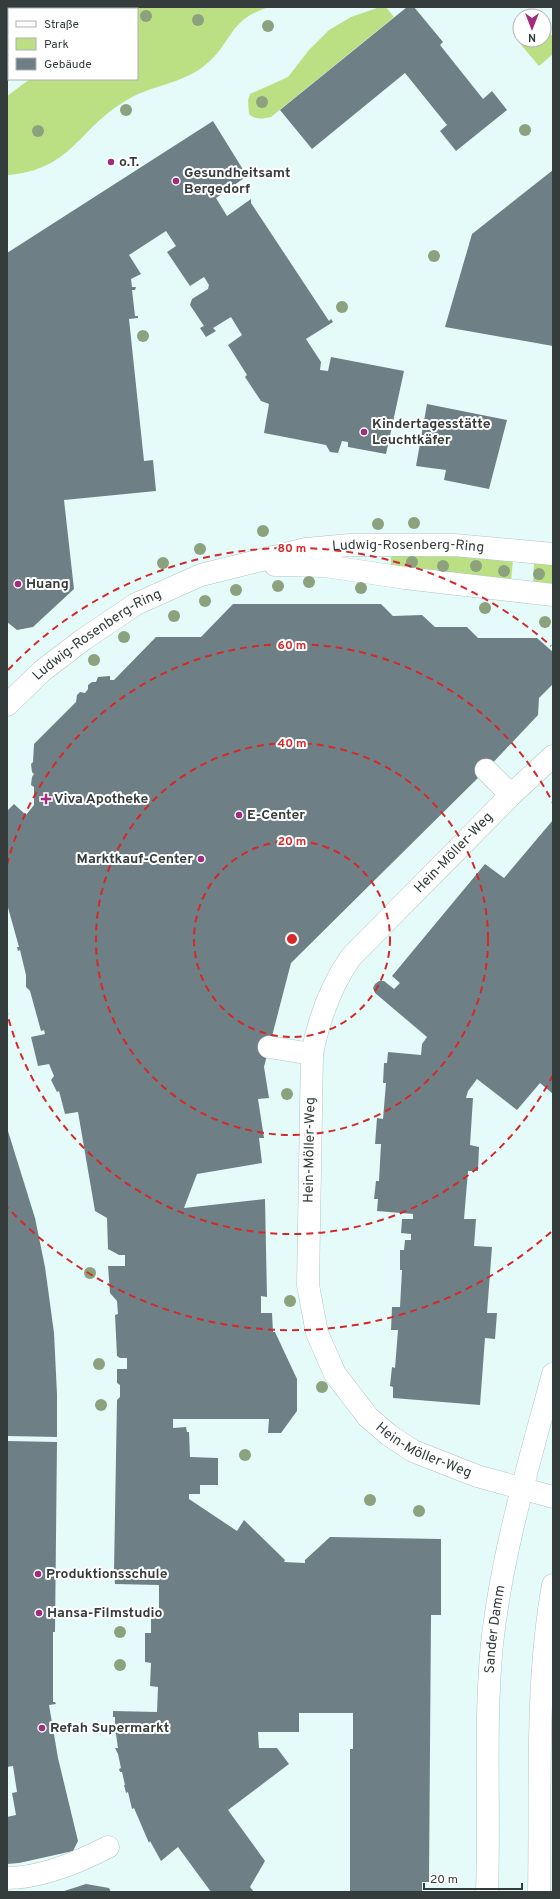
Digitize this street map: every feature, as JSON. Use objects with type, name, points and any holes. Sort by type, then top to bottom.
[{"type":"street","name":"Ludwig-Rosenberg-Ring","points":[[7,705],[42,671],[84,639],[136,604],[201,575],[306,550],[350,545],[454,545],[524,550],[553,554]]},
{"type":"street","name":"Ludwig-Rosenberg-Ring","points":[[242,565],[325,566],[405,578],[553,595]]},
{"type":"street","name":"Hein-Möller-Weg","points":[[553,756],[511,795],[351,957],[337,978],[317,1028],[312,1054],[308,1285],[317,1333],[335,1374],[368,1417],[389,1435],[413,1451],[456,1469],[553,1497]]},
{"type":"street","points":[[486,770],[511,795]]},
{"type":"street","points":[[269,1047],[312,1054]]},
{"type":"street","name":"Sander Damm","points":[[487,1892],[488,1714],[492,1645],[506,1555],[553,1374]]},
{"type":"street","points":[[540,1892],[539,1797],[542,1694],[549,1608],[553,1585]]},
{"type":"street","points":[[7,1878],[22,1878],[83,1860],[108,1847]]},
{"type":"green space","points":[[270,7],[256,12],[246,18],[238,25],[213,58],[195,72],[127,100],[110,111],[73,146],[47,165],[29,171],[7,175],[7,96],[29,80],[138,80],[138,8],[128,8]]},
{"type":"green space","points":[[380,7],[386,7],[394,17],[271,117],[259,118],[249,114],[248,100],[250,94],[288,77],[309,50],[329,30],[351,17]]},
{"type":"green space","points":[[552,36],[553,54],[539,66],[524,48],[552,48]]},
{"type":"green space","points":[[391,556],[469,557],[513,560],[511,581],[391,566]]},
{"type":"green space","points":[[534,563],[553,565],[553,584],[533,583]]},
{"type":"building","points":[[407,7],[414,7],[443,42],[440,45],[483,99],[492,91],[507,110],[456,151],[440,131],[447,125],[405,73],[312,149],[280,110]]},
{"type":"building","points":[[213,121],[247,176],[216,198],[227,216],[251,199],[251,203],[329,321],[331,319],[333,322],[306,339],[321,362],[320,370],[328,371],[331,357],[404,371],[386,454],[348,447],[348,442],[342,441],[338,453],[330,452],[326,445],[264,433],[269,404],[261,401],[245,377],[247,375],[228,345],[242,335],[231,317],[213,328],[216,331],[206,337],[200,328],[204,326],[190,305],[192,299],[208,289],[209,285],[204,277],[190,286],[167,252],[176,246],[166,231],[129,255],[141,274],[131,279],[132,287],[136,287],[135,290],[132,290],[135,316],[138,316],[138,318],[129,319],[144,461],[153,460],[156,491],[64,500],[74,589],[33,627],[17,630],[7,622],[7,253]]},
{"type":"building","points":[[553,170],[553,346],[445,327],[472,234]]},
{"type":"building","points":[[427,404],[507,420],[489,489],[444,480],[446,470],[416,466]]},
{"type":"building","points":[[233,604],[381,604],[393,616],[422,615],[435,627],[467,627],[478,638],[537,638],[553,652],[553,684],[539,698],[538,715],[486,770],[291,963],[264,1067],[269,1098],[258,1099],[264,1138],[259,1138],[262,1163],[197,1174],[184,1208],[265,1199],[267,1297],[261,1296],[261,1313],[272,1313],[273,1332],[275,1332],[297,1379],[297,1411],[281,1433],[268,1433],[269,1419],[173,1419],[173,1428],[186,1427],[187,1432],[189,1432],[190,1457],[218,1458],[218,1485],[200,1485],[200,1494],[189,1494],[189,1499],[237,1531],[244,1520],[285,1560],[284,1562],[305,1563],[305,1560],[330,1537],[441,1539],[441,1615],[431,1615],[429,1882],[422,1882],[422,1892],[350,1892],[350,1749],[353,1749],[353,1713],[299,1713],[299,1732],[258,1732],[259,1748],[277,1748],[289,1764],[228,1810],[265,1861],[250,1887],[254,1892],[211,1892],[178,1847],[161,1861],[150,1841],[149,1843],[134,1808],[132,1809],[128,1792],[126,1793],[122,1772],[120,1772],[119,1769],[121,1768],[115,1748],[118,1748],[116,1734],[114,1731],[115,1732],[115,1717],[113,1717],[113,1711],[157,1712],[158,1687],[150,1686],[151,1663],[145,1662],[145,1633],[151,1633],[151,1608],[159,1609],[159,1585],[115,1584],[114,1571],[117,1400],[120,1397],[120,1385],[117,1383],[117,1369],[127,1369],[127,1358],[120,1358],[117,1356],[115,1315],[118,1314],[117,1301],[110,1293],[108,1266],[125,1266],[125,1255],[119,1255],[108,1249],[107,1218],[95,1211],[78,1112],[65,1114],[59,1091],[57,1092],[51,1080],[54,1076],[49,1064],[38,1066],[31,1037],[45,1034],[44,1030],[41,1031],[30,991],[26,987],[26,975],[20,950],[18,951],[17,947],[19,947],[7,904],[7,811],[14,804],[26,815],[34,805],[34,787],[31,785],[34,774],[32,772],[31,764],[33,762],[34,744],[76,702],[77,695],[80,692],[85,693],[88,689],[88,685],[92,682],[96,682],[98,677],[110,676],[110,680],[114,680],[156,637],[201,637]]},
{"type":"building","points":[[553,820],[553,1094],[540,1083],[517,1110],[477,1079],[468,1091],[466,1098],[473,1098],[470,1145],[479,1147],[478,1171],[468,1171],[464,1219],[476,1219],[474,1246],[492,1247],[487,1313],[497,1313],[495,1339],[485,1338],[480,1405],[393,1398],[393,1387],[390,1386],[392,1367],[395,1368],[398,1330],[391,1330],[392,1307],[400,1307],[402,1270],[400,1270],[400,1250],[404,1250],[405,1240],[411,1240],[411,1234],[401,1233],[402,1219],[413,1219],[413,1214],[377,1211],[378,1199],[374,1199],[376,1181],[379,1181],[381,1144],[375,1144],[377,1118],[383,1119],[386,1083],[383,1083],[384,1063],[387,1063],[388,1052],[421,1055],[422,1044],[427,1037],[375,993],[373,988],[379,981],[384,981],[394,989],[400,983],[392,976],[485,864],[504,878]]},
{"type":"building","points":[[7,1128],[35,1218],[45,1267],[54,1333],[57,1394],[57,1437],[7,1436]]},
{"type":"building","points":[[8,1441],[57,1442],[55,1632],[53,1632],[53,1702],[56,1704],[49,1705],[58,1758],[78,1841],[73,1851],[19,1863],[7,1864],[7,1817],[16,1815],[12,1793],[17,1792],[13,1766],[7,1767]]},
{"type":"building","points":[[86,1884],[109,1888],[111,1892],[61,1892]]},
{"type":"place","name":"o.T.","points":[[111,162]]},
{"type":"place","name":"Gesundheitsamt Bergedorf","points":[[176,181]]},
{"type":"place","name":"Kindertagesstätte Leuchtkäfer","points":[[364,432]]},
{"type":"place","name":"Huang","points":[[18,584]]},
{"type":"place","name":"Viva Apotheke","points":[[46,799]]},
{"type":"place","name":"E-Center","points":[[239,815]]},
{"type":"place","name":"Marktkauf-Center","points":[[201,859]]},
{"type":"place","name":"Produktionsschule","points":[[38,1574]]},
{"type":"place","name":"Hansa-Filmstudio","points":[[39,1613]]},
{"type":"place","name":"Refah Supermarkt","points":[[42,1728]]}]
